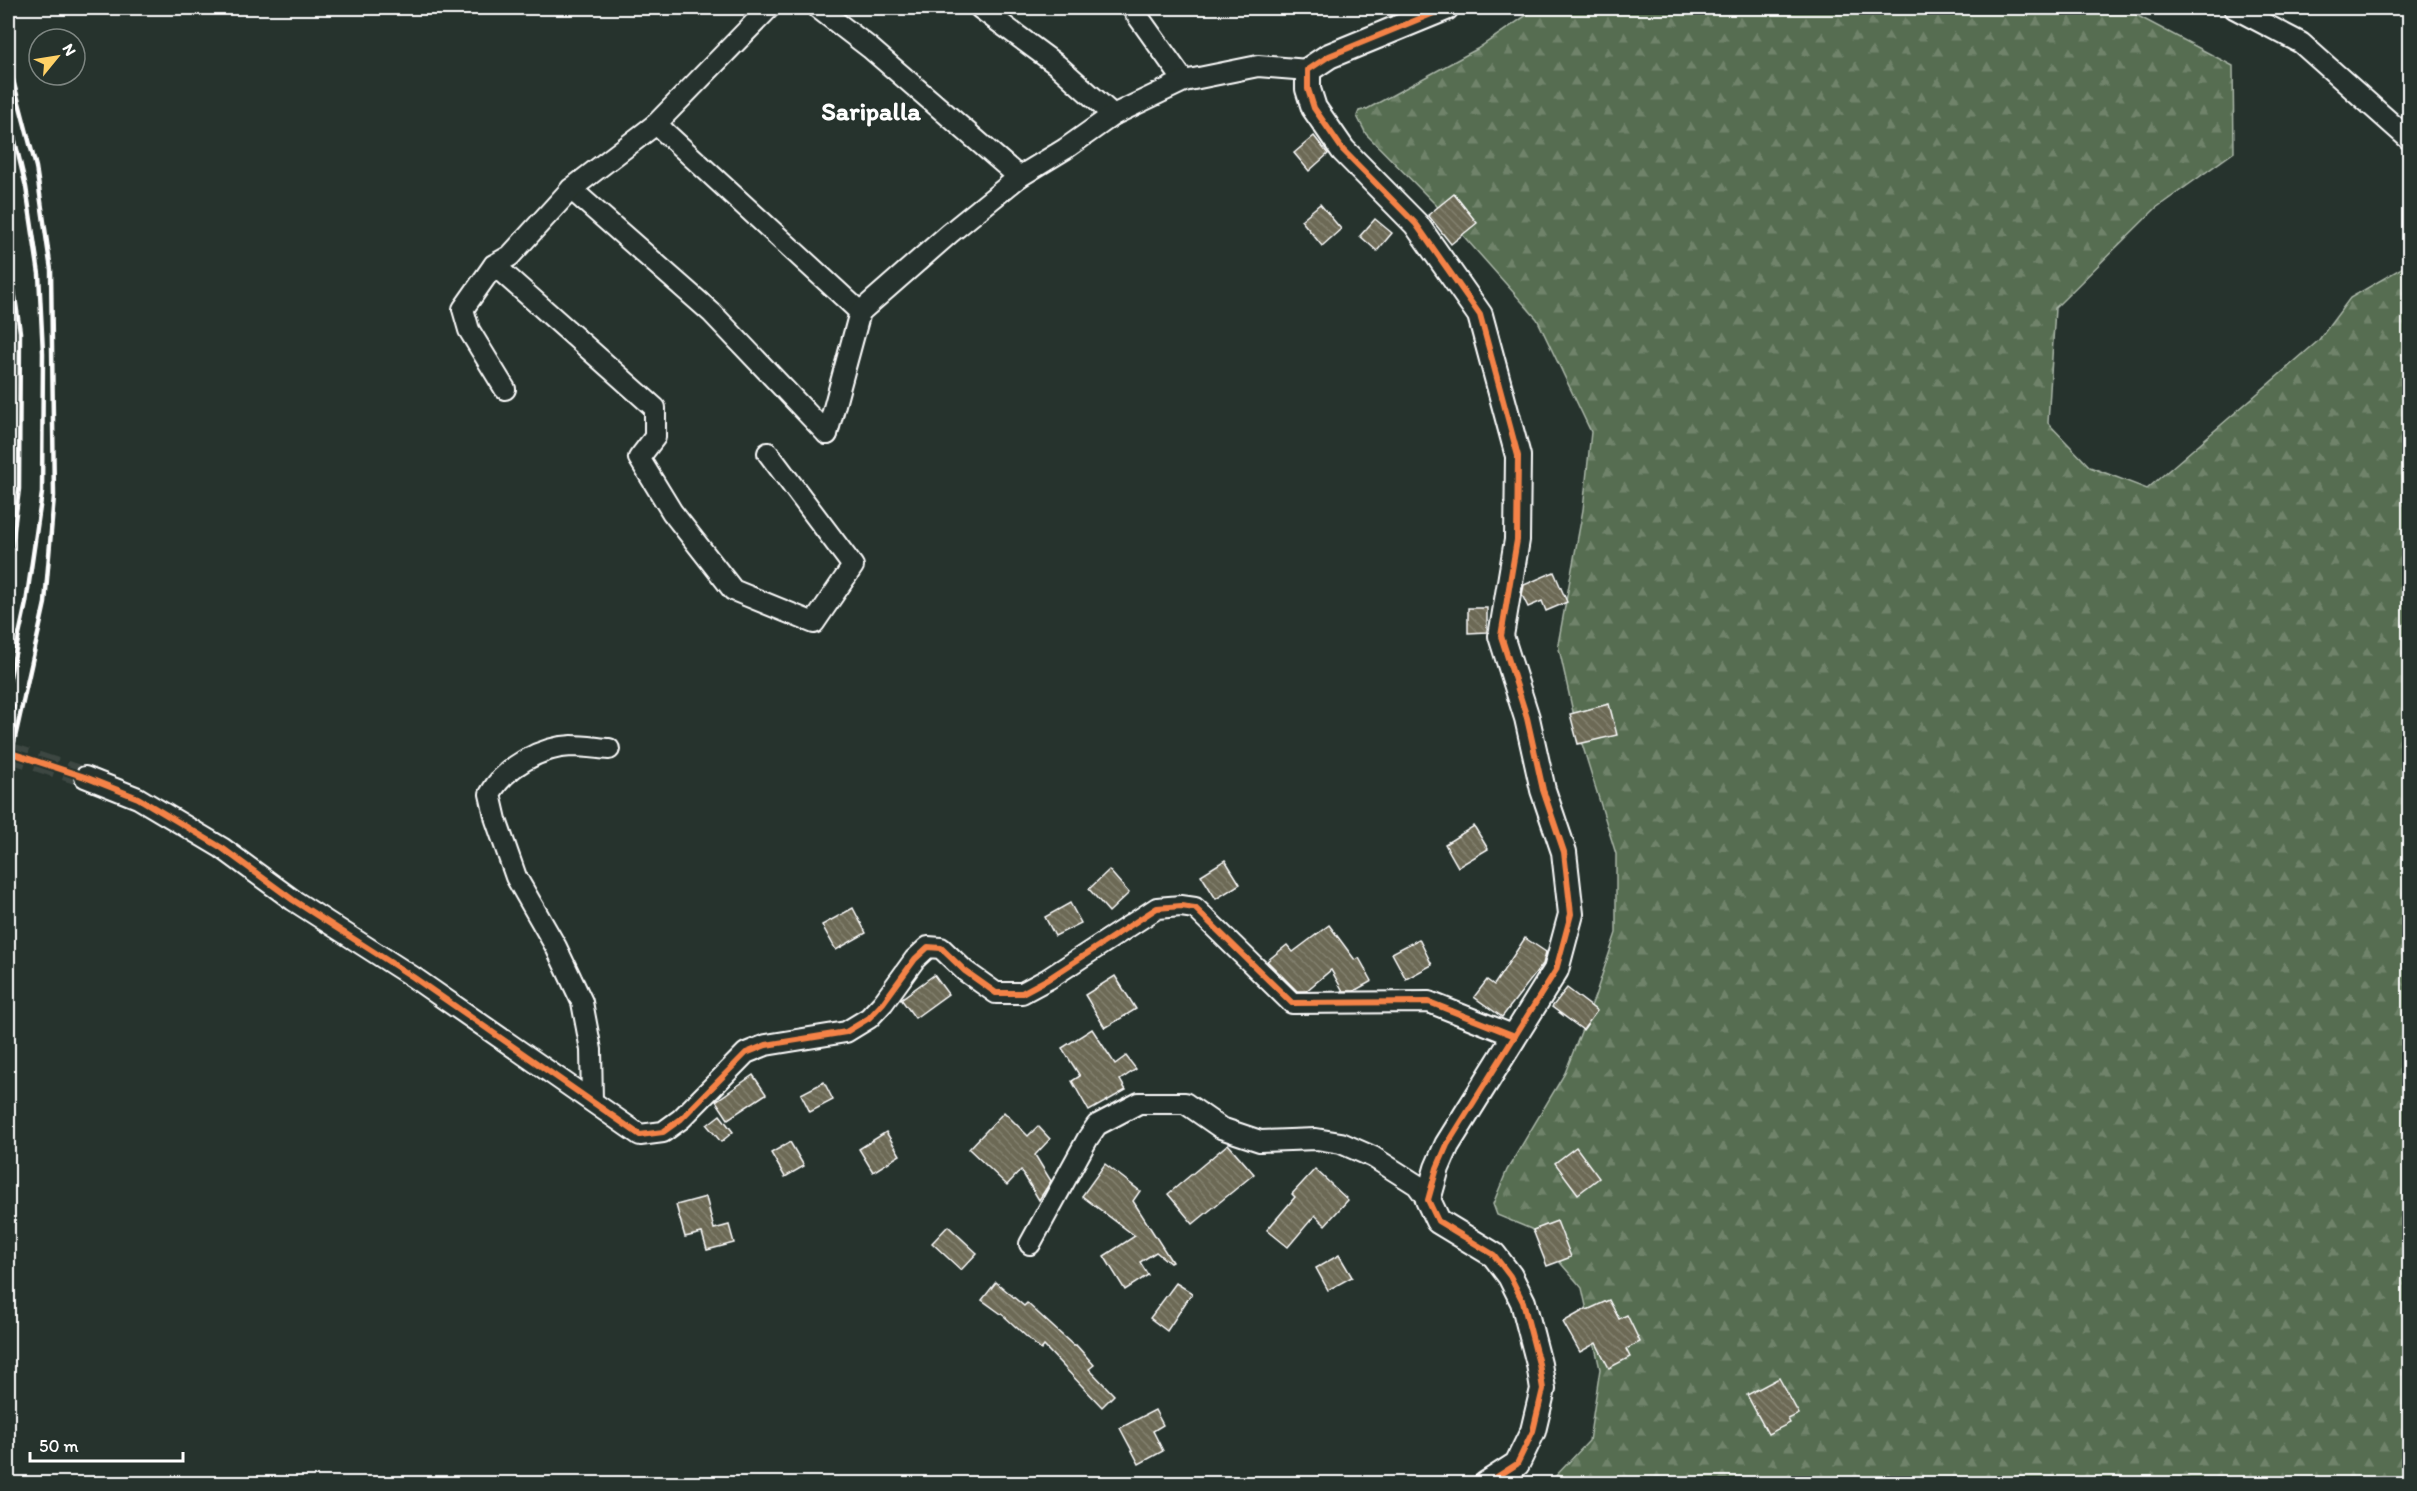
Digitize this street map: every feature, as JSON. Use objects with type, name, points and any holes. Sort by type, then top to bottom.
[{"type":"street","points":[[505,390],[469,330],[463,309],[494,265],[510,256],[571,189],[656,124],[769,8]]},
{"type":"street","points":[[818,8],[870,48],[1019,177]]},
{"type":"street","points":[[980,8],[1057,65],[1113,115]]},
{"type":"street","points":[[1132,8],[1184,81]]},
{"type":"street","points":[[571,189],[712,313],[827,434],[860,312],[950,233],[1019,177],[1065,149],[1113,115],[1184,81],[1258,66],[1308,70],[1329,56],[1446,8]]},
{"type":"street","points":[[2234,8],[2301,43],[2409,141]]},
{"type":"street","points":[[1308,70],[1308,89],[1314,108],[1343,150],[1416,224],[1480,315],[1518,456],[1517,540],[1501,636],[1527,718],[1543,790],[1564,852],[1571,914],[1556,970],[1447,1145],[1437,1168],[1428,1200]]},
{"type":"street","points":[[656,124],[860,312]]},
{"type":"street","points":[[494,265],[655,408],[655,436],[639,458],[672,512],[733,590],[814,623],[853,566],[768,453]]},
{"type":"street","points":[[592,1100],[591,1050],[582,1002],[556,947],[516,877],[496,820],[490,794],[498,780],[543,751],[571,746],[609,749]]},
{"type":"street","points":[[85,777],[138,798],[222,848],[293,900],[412,977],[640,1135],[663,1132],[681,1119],[746,1053],[766,1045],[846,1032],[869,1018],[883,1003],[915,959],[928,947],[941,948],[965,971],[996,993],[1022,993],[1048,979],[1157,908],[1181,906],[1196,909],[1292,1004],[1429,1002],[1515,1036]]},
{"type":"street","points":[[1030,1244],[1097,1125],[1139,1103],[1185,1103],[1221,1128],[1260,1141],[1316,1139],[1341,1143],[1373,1157],[1417,1185],[1428,1200],[1438,1221],[1494,1255],[1510,1276],[1523,1302],[1543,1389],[1533,1431],[1518,1464],[1486,1484]]},
{"type":"green space","points":[[1537,8],[1893,8],[1903,11],[1953,8],[2123,8],[2233,66],[2234,152],[2156,208],[2055,308],[2048,423],[2090,467],[2147,489],[2318,341],[2350,298],[2405,266],[2409,267],[2409,1483],[1549,1483],[1589,1441],[1600,1369],[1582,1288],[1531,1229],[1497,1215],[1493,1204],[1507,1170],[1565,1073],[1595,996],[1616,933],[1616,854],[1575,721],[1558,644],[1583,510],[1591,432],[1537,319],[1436,205],[1366,134],[1357,116],[1359,111],[1367,109],[1477,49]]},
{"type":"building","points":[[1314,136],[1328,154],[1309,171],[1294,153]]},
{"type":"building","points":[[1454,194],[1477,223],[1451,244],[1428,215]]},
{"type":"building","points":[[1320,204],[1341,229],[1322,246],[1301,220]]},
{"type":"building","points":[[1375,219],[1392,233],[1377,251],[1360,236]]},
{"type":"building","points":[[1554,572],[1567,602],[1546,611],[1542,601],[1528,607],[1522,595],[1524,585]]},
{"type":"building","points":[[1468,608],[1487,608],[1487,632],[1468,633]]},
{"type":"building","points":[[1609,704],[1617,735],[1578,744],[1570,714]]},
{"type":"building","points":[[1474,826],[1488,849],[1458,867],[1445,844]]},
{"type":"building","points":[[1225,860],[1240,884],[1216,899],[1201,875]]},
{"type":"building","points":[[1109,870],[1129,893],[1109,912],[1089,889]]},
{"type":"building","points":[[1070,903],[1081,923],[1055,936],[1045,917]]},
{"type":"building","points":[[853,908],[866,933],[836,950],[822,925]]},
{"type":"building","points":[[1329,925],[1355,960],[1359,958],[1372,981],[1354,991],[1343,991],[1331,970],[1306,991],[1297,991],[1267,961],[1287,945],[1293,952]]},
{"type":"building","points":[[1525,938],[1546,952],[1543,964],[1502,1017],[1474,997],[1487,980],[1494,985]]},
{"type":"building","points":[[1419,939],[1432,965],[1406,979],[1392,953]]},
{"type":"building","points":[[934,975],[948,994],[915,1018],[901,999]]},
{"type":"building","points":[[1115,976],[1136,1009],[1105,1028],[1085,995]]},
{"type":"building","points":[[1567,988],[1597,1011],[1583,1030],[1552,1007]]},
{"type":"building","points":[[1092,1029],[1115,1064],[1126,1056],[1136,1069],[1120,1080],[1126,1090],[1089,1111],[1072,1081],[1080,1076],[1062,1048]]},
{"type":"building","points":[[753,1075],[766,1094],[728,1119],[716,1101]]},
{"type":"building","points":[[824,1082],[833,1100],[810,1112],[801,1094]]},
{"type":"building","points":[[1004,1112],[1028,1136],[1038,1126],[1050,1139],[1035,1155],[1051,1181],[1039,1200],[1021,1170],[1007,1185],[969,1149]]},
{"type":"building","points":[[720,1115],[733,1132],[721,1142],[707,1125]]},
{"type":"building","points":[[886,1132],[900,1155],[873,1172],[859,1149]]},
{"type":"building","points":[[790,1142],[804,1166],[785,1177],[771,1153]]},
{"type":"building","points":[[1228,1144],[1254,1174],[1193,1224],[1168,1194]]},
{"type":"building","points":[[1576,1147],[1599,1178],[1578,1194],[1555,1163]]},
{"type":"building","points":[[1105,1164],[1140,1191],[1133,1201],[1172,1262],[1170,1263],[1156,1252],[1140,1262],[1148,1275],[1125,1290],[1104,1256],[1135,1236],[1082,1196]]},
{"type":"building","points":[[1315,1169],[1348,1200],[1325,1225],[1315,1215],[1288,1247],[1267,1230],[1295,1197],[1292,1194]]},
{"type":"building","points":[[706,1197],[714,1229],[729,1225],[734,1243],[707,1250],[702,1233],[685,1237],[676,1205]]},
{"type":"building","points":[[1557,1221],[1571,1257],[1547,1266],[1533,1230]]},
{"type":"building","points":[[948,1226],[977,1253],[961,1270],[932,1243]]},
{"type":"building","points":[[1339,1255],[1352,1277],[1328,1290],[1316,1268]]},
{"type":"building","points":[[996,1282],[1024,1306],[1027,1303],[1074,1346],[1076,1345],[1094,1365],[1089,1369],[1114,1395],[1102,1407],[1044,1346],[1041,1350],[1004,1316],[982,1300]]},
{"type":"building","points":[[1176,1283],[1192,1293],[1167,1331],[1150,1318]]},
{"type":"building","points":[[1609,1300],[1619,1319],[1627,1315],[1640,1342],[1626,1349],[1630,1357],[1609,1368],[1596,1343],[1580,1352],[1563,1322],[1586,1309]]},
{"type":"building","points":[[1779,1378],[1799,1414],[1788,1419],[1790,1423],[1768,1434],[1747,1395]]},
{"type":"building","points":[[1155,1410],[1163,1425],[1153,1431],[1163,1451],[1139,1464],[1120,1428]]},
{"type":"tunnel","points":[[8,752],[85,777]]},
{"type":"railway","points":[[8,61],[36,167],[51,270],[54,496],[45,603],[8,769]]},
{"type":"railway","points":[[8,112],[26,187],[39,274],[43,353],[42,493],[26,603],[8,686]]},
{"type":"railway","points":[[8,248],[20,332],[19,489],[8,577]]},
{"type":"railway","points":[[8,728],[14,706]]},
{"type":"cycle path","points":[[1446,8],[1329,56],[1308,70],[1308,89],[1314,108],[1343,150],[1416,224],[1480,315],[1518,456],[1517,540],[1501,636],[1527,718],[1543,790],[1564,852],[1571,914],[1556,970],[1447,1145],[1437,1168],[1428,1200],[1438,1221],[1494,1255],[1510,1276],[1523,1302],[1539,1364],[1543,1389],[1533,1431],[1517,1464],[1486,1484]]},
{"type":"cycle path","points":[[8,752],[85,777],[138,798],[222,848],[293,900],[413,977],[640,1135],[663,1132],[681,1119],[746,1053],[766,1045],[846,1032],[869,1018],[883,1003],[915,959],[928,947],[941,948],[965,971],[996,993],[1022,993],[1048,979],[1157,908],[1181,906],[1195,908],[1292,1003],[1429,1002],[1515,1036]]},
{"type":"district","name":"Saripalla","points":[[871,111]]}]
